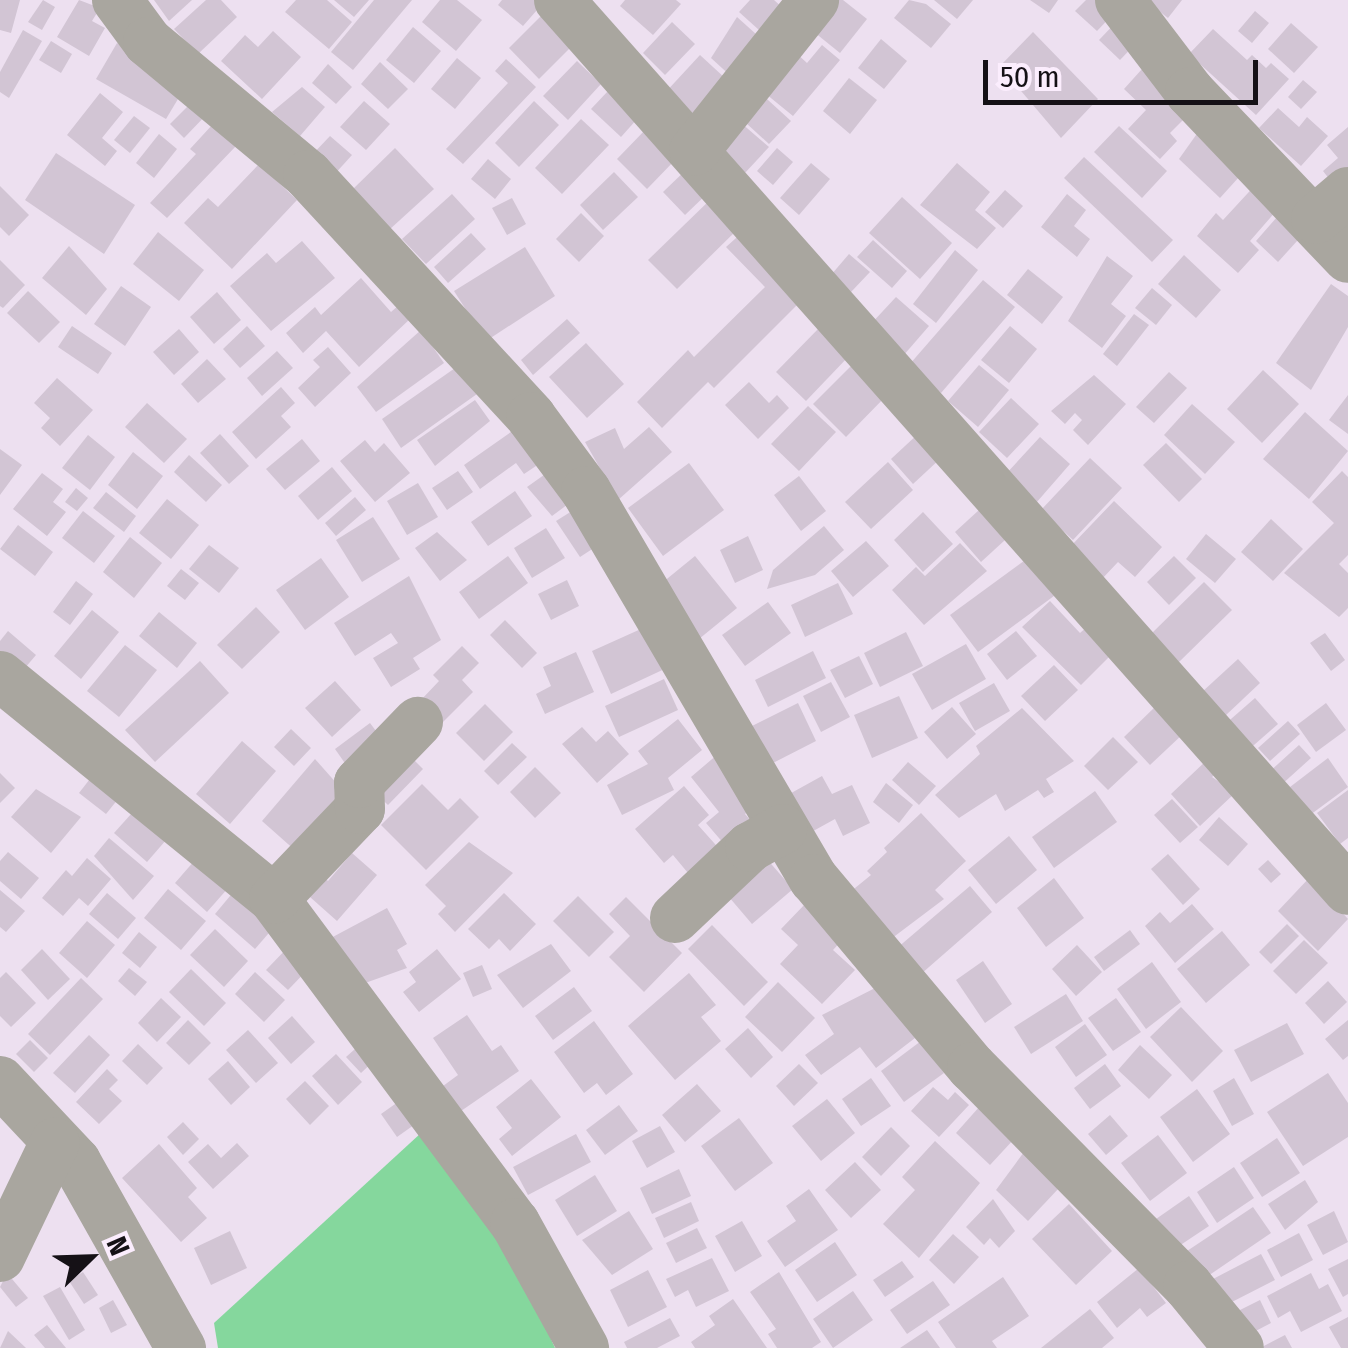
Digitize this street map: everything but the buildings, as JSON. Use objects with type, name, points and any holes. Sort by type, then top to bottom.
[{"type":"street","points":[[118,0],[148,42],[308,176],[531,417],[586,491],[814,879],[972,1067],[1188,1286],[1239,1348]]},
{"type":"street","points":[[559,0],[1348,890]]},
{"type":"street","points":[[694,150],[814,0]]},
{"type":"street","points":[[1120,0],[1190,92],[1332,205],[1348,258]]},
{"type":"street","points":[[0,676],[274,898],[515,1223],[584,1348]]},
{"type":"street","points":[[274,898],[360,808],[359,782],[418,722]]},
{"type":"street","points":[[674,918],[750,847],[782,829]]},
{"type":"street","points":[[0,1080],[76,1162],[116,1224],[181,1348]]},
{"type":"street","points":[[0,1257],[55,1142]]},
{"type":"green space","points":[[421,1133],[520,1269],[555,1348],[218,1348],[214,1323]]}]
